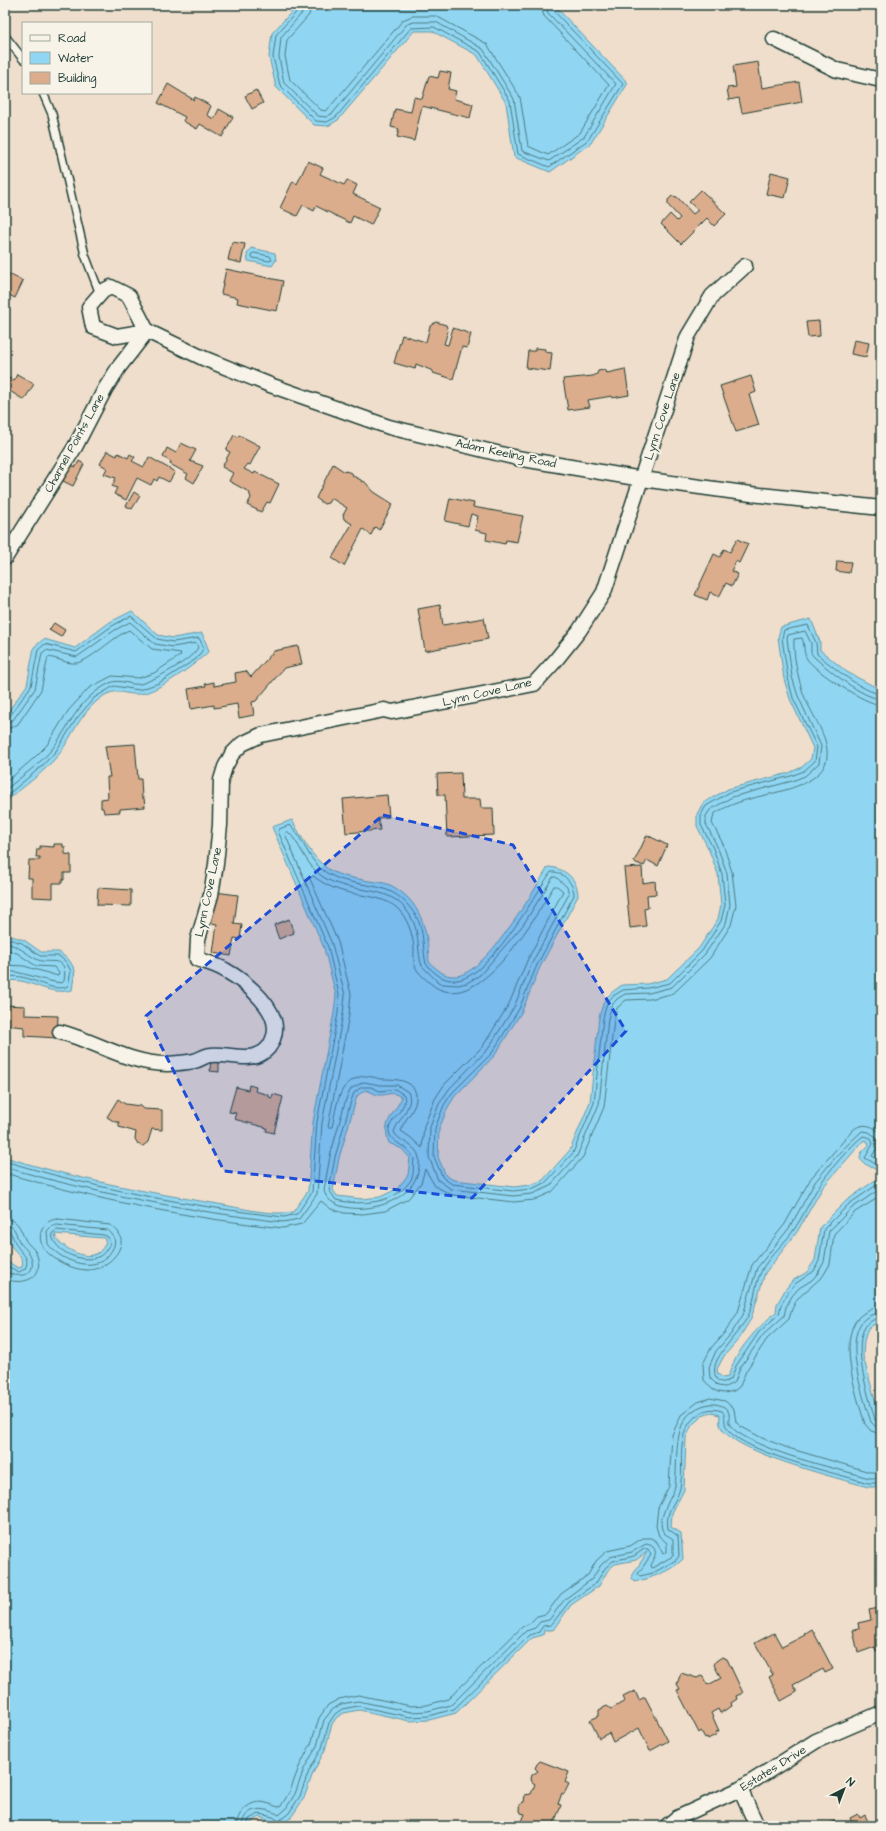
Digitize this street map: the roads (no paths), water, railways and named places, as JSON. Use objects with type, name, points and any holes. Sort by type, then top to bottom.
[{"type":"street","points":[[774,39],[837,70],[881,80]]},
{"type":"street","name":"Lynn Cove Lane","points":[[60,1032],[75,1036],[134,1059],[166,1064],[194,1061],[210,1055],[258,1056],[264,1052],[272,1043],[276,1027],[273,1014],[258,996],[242,981],[224,969],[197,959],[198,938],[211,895],[216,864],[220,825],[221,780],[225,767],[232,754],[242,744],[260,735],[384,710],[392,712],[534,684],[579,631],[604,592],[688,336],[712,296],[745,266]]},
{"type":"street","points":[[111,287],[129,296],[147,331],[117,336],[93,327],[89,307],[100,294],[111,287]]},
{"type":"street","name":"Adam Keeling Road","points":[[147,331],[210,361],[270,385],[389,427],[518,458],[642,479],[751,494],[881,508]]},
{"type":"street","name":"Channel Points Lane","points":[[5,558],[79,439],[105,389],[119,367],[147,331]]},
{"type":"street","name":"Estates Drive","points":[[667,1826],[677,1818],[740,1789],[816,1741],[881,1713]]},
{"type":"street","points":[[740,1789],[757,1826]]},
{"type":"lane","points":[[5,36],[22,58]]},
{"type":"lane","points":[[42,94],[52,114],[57,139],[72,193],[85,255],[100,294]]},
{"type":"water","points":[[298,5],[554,5],[628,83],[591,143],[550,172],[514,157],[506,103],[477,55],[432,31],[414,31],[338,120],[328,126],[314,125],[276,87],[269,57],[272,33]]},
{"type":"water","points":[[251,248],[275,253],[276,260],[272,266],[248,261],[247,254]]},
{"type":"water","points":[[132,611],[158,635],[173,638],[202,633],[209,651],[186,670],[156,689],[139,694],[114,692],[103,696],[86,713],[54,760],[41,773],[5,802],[5,716],[27,685],[34,647],[44,639],[75,648],[110,622]]},
{"type":"water","points":[[811,619],[820,642],[820,650],[847,672],[881,690],[881,1172],[865,1164],[860,1159],[861,1153],[869,1145],[868,1142],[864,1140],[823,1187],[797,1232],[765,1273],[751,1319],[738,1340],[724,1356],[717,1369],[718,1374],[723,1378],[728,1377],[741,1349],[754,1333],[776,1312],[777,1304],[792,1281],[807,1272],[815,1260],[820,1227],[846,1201],[881,1176],[881,1321],[868,1328],[864,1341],[863,1356],[881,1422],[881,1487],[868,1487],[811,1471],[762,1454],[742,1444],[727,1434],[720,1424],[720,1415],[711,1413],[702,1416],[692,1425],[686,1438],[684,1490],[672,1513],[671,1527],[681,1533],[683,1559],[678,1564],[654,1576],[634,1582],[631,1578],[647,1552],[636,1560],[615,1564],[608,1570],[599,1586],[571,1605],[553,1630],[544,1630],[543,1635],[532,1638],[456,1713],[429,1720],[410,1721],[359,1710],[344,1713],[337,1717],[332,1724],[325,1750],[313,1773],[304,1798],[292,1816],[281,1826],[260,1817],[252,1822],[250,1826],[5,1826],[5,1260],[18,1268],[22,1267],[23,1264],[20,1256],[12,1247],[5,1232],[5,1157],[58,1172],[137,1190],[256,1211],[275,1213],[293,1212],[308,1191],[313,1122],[334,1013],[336,995],[324,948],[272,827],[292,820],[312,853],[328,869],[348,877],[388,884],[401,891],[416,908],[421,918],[427,939],[429,962],[441,972],[451,976],[467,972],[480,962],[493,948],[520,912],[548,867],[565,872],[576,884],[578,896],[540,967],[522,1011],[495,1055],[455,1096],[448,1107],[439,1129],[438,1157],[446,1176],[454,1180],[514,1187],[530,1185],[543,1180],[570,1150],[590,1102],[599,1017],[604,1001],[611,993],[622,985],[647,984],[667,979],[699,948],[718,919],[721,905],[718,874],[709,850],[697,826],[697,814],[703,803],[728,789],[789,773],[802,767],[811,759],[813,748],[790,699],[784,679],[778,637],[781,627]],"holes":[[[365,1090],[378,1095],[391,1094],[402,1097],[387,1124],[387,1136],[389,1143],[402,1149],[410,1158],[408,1175],[397,1189],[380,1197],[362,1199],[337,1196],[333,1190],[339,1158],[357,1096]],[[55,1234],[104,1238],[106,1243],[98,1253],[87,1256],[71,1250],[57,1240]]]},
{"type":"water","points":[[5,934],[24,940],[41,952],[59,952],[69,960],[75,970],[72,990],[52,990],[21,981],[5,980]]}]
